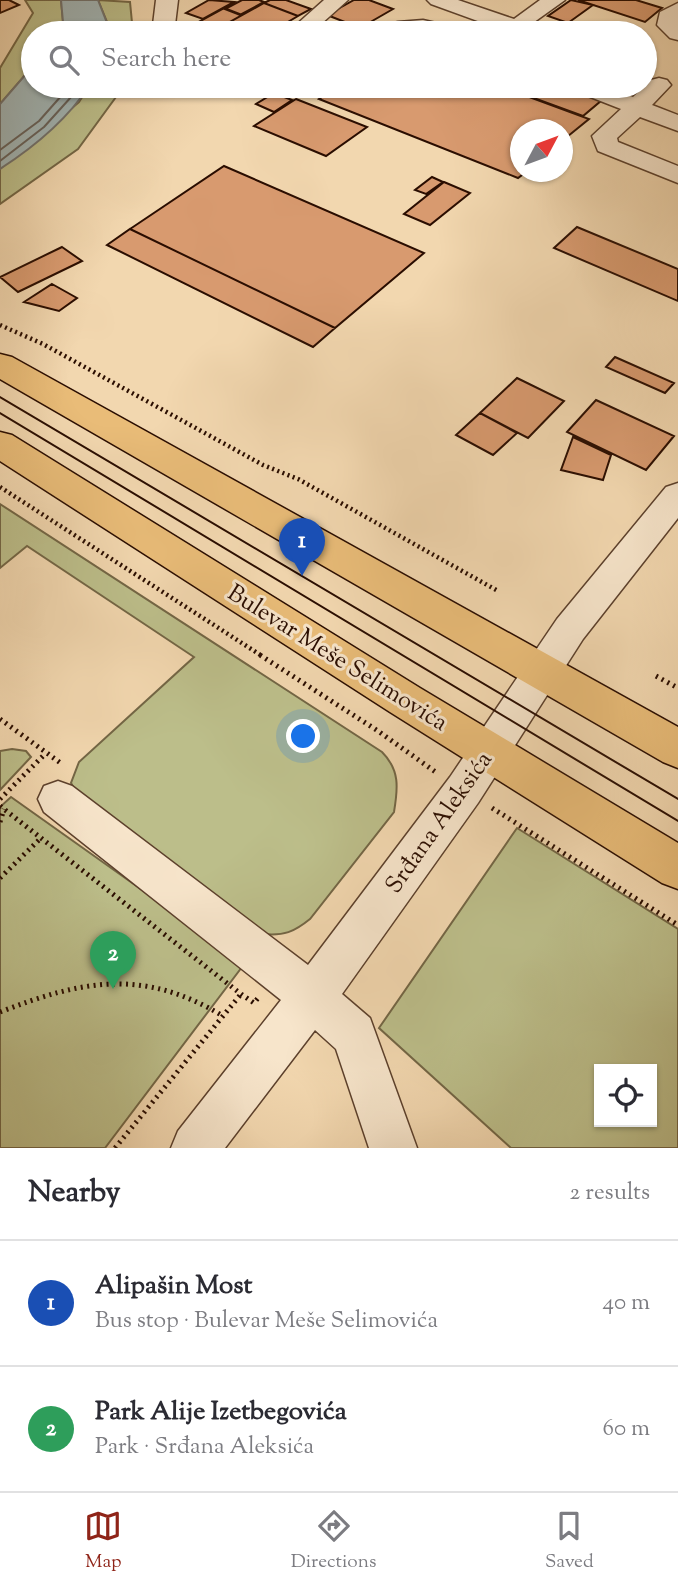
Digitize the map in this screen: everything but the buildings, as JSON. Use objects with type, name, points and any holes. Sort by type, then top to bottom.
[{"type":"main road","points":[[0,365],[678,749]]},
{"type":"main road","name":"Bulevar Meše Selimovića","points":[[0,444],[678,868]]},
{"type":"street","points":[[164,21],[167,0]]},
{"type":"street","points":[[313,21],[337,0]]},
{"type":"street","points":[[438,0],[513,21]]},
{"type":"street","points":[[467,0],[519,21]]},
{"type":"street","points":[[538,21],[554,0]]},
{"type":"street","points":[[678,9],[668,17],[668,25],[678,33]]},
{"type":"street","points":[[614,98],[678,124]]},
{"type":"street","points":[[645,98],[604,136],[607,146],[678,175]]},
{"type":"street","name":"Srđana Aleksića","points":[[195,1148],[313,996],[464,790],[541,670],[583,613],[678,495]]},
{"type":"street","points":[[60,782],[313,996],[354,1034],[393,1148]]},
{"type":"path","points":[[0,325],[43,344],[263,465],[298,478],[498,591]]},
{"type":"path","points":[[0,487],[464,790],[678,925]]},
{"type":"path","points":[[656,676],[678,688]]},
{"type":"path","points":[[0,719],[46,753],[60,782]]},
{"type":"path","points":[[0,799],[46,753]]},
{"type":"path","points":[[0,822],[2,808],[254,1003]]},
{"type":"path","points":[[0,878],[41,838]]},
{"type":"path","points":[[0,1012],[79,987],[143,983],[179,991],[199,999],[223,1016]]},
{"type":"path","points":[[115,1148],[241,994]]},
{"type":"green space","points":[[25,0],[61,0],[63,21],[28,21],[33,13]]},
{"type":"green space","points":[[98,0],[130,2],[132,21],[107,21]]},
{"type":"green space","points":[[21,33],[21,80],[0,104],[0,68]]},
{"type":"green space","points":[[82,98],[115,98],[78,149],[0,204],[0,169]]},
{"type":"green space","points":[[0,504],[382,752],[388,759],[396,780],[394,812],[310,919],[283,934],[263,934],[77,793],[71,783],[79,762],[194,657],[27,546],[0,568]]},
{"type":"green space","points":[[0,751],[26,751],[31,757],[0,790]]},
{"type":"green space","points":[[11,797],[245,963],[105,1148],[0,1148],[0,807]]},
{"type":"green space","points":[[517,828],[678,929],[678,1148],[511,1148],[379,1028]]},
{"type":"water","points":[[61,0],[98,0],[106,21],[63,21]]},
{"type":"water","points":[[21,80],[21,98],[80,98],[49,132],[0,169],[0,104]]},
{"type":"tram line","points":[[0,397],[678,799]]},
{"type":"tram line","points":[[0,413],[678,821]]},
{"type":"place","name":"Alipašin Most","points":[[302,576]]},
{"type":"place","name":"Park Alije Izetbegovića","points":[[113,989]]}]
